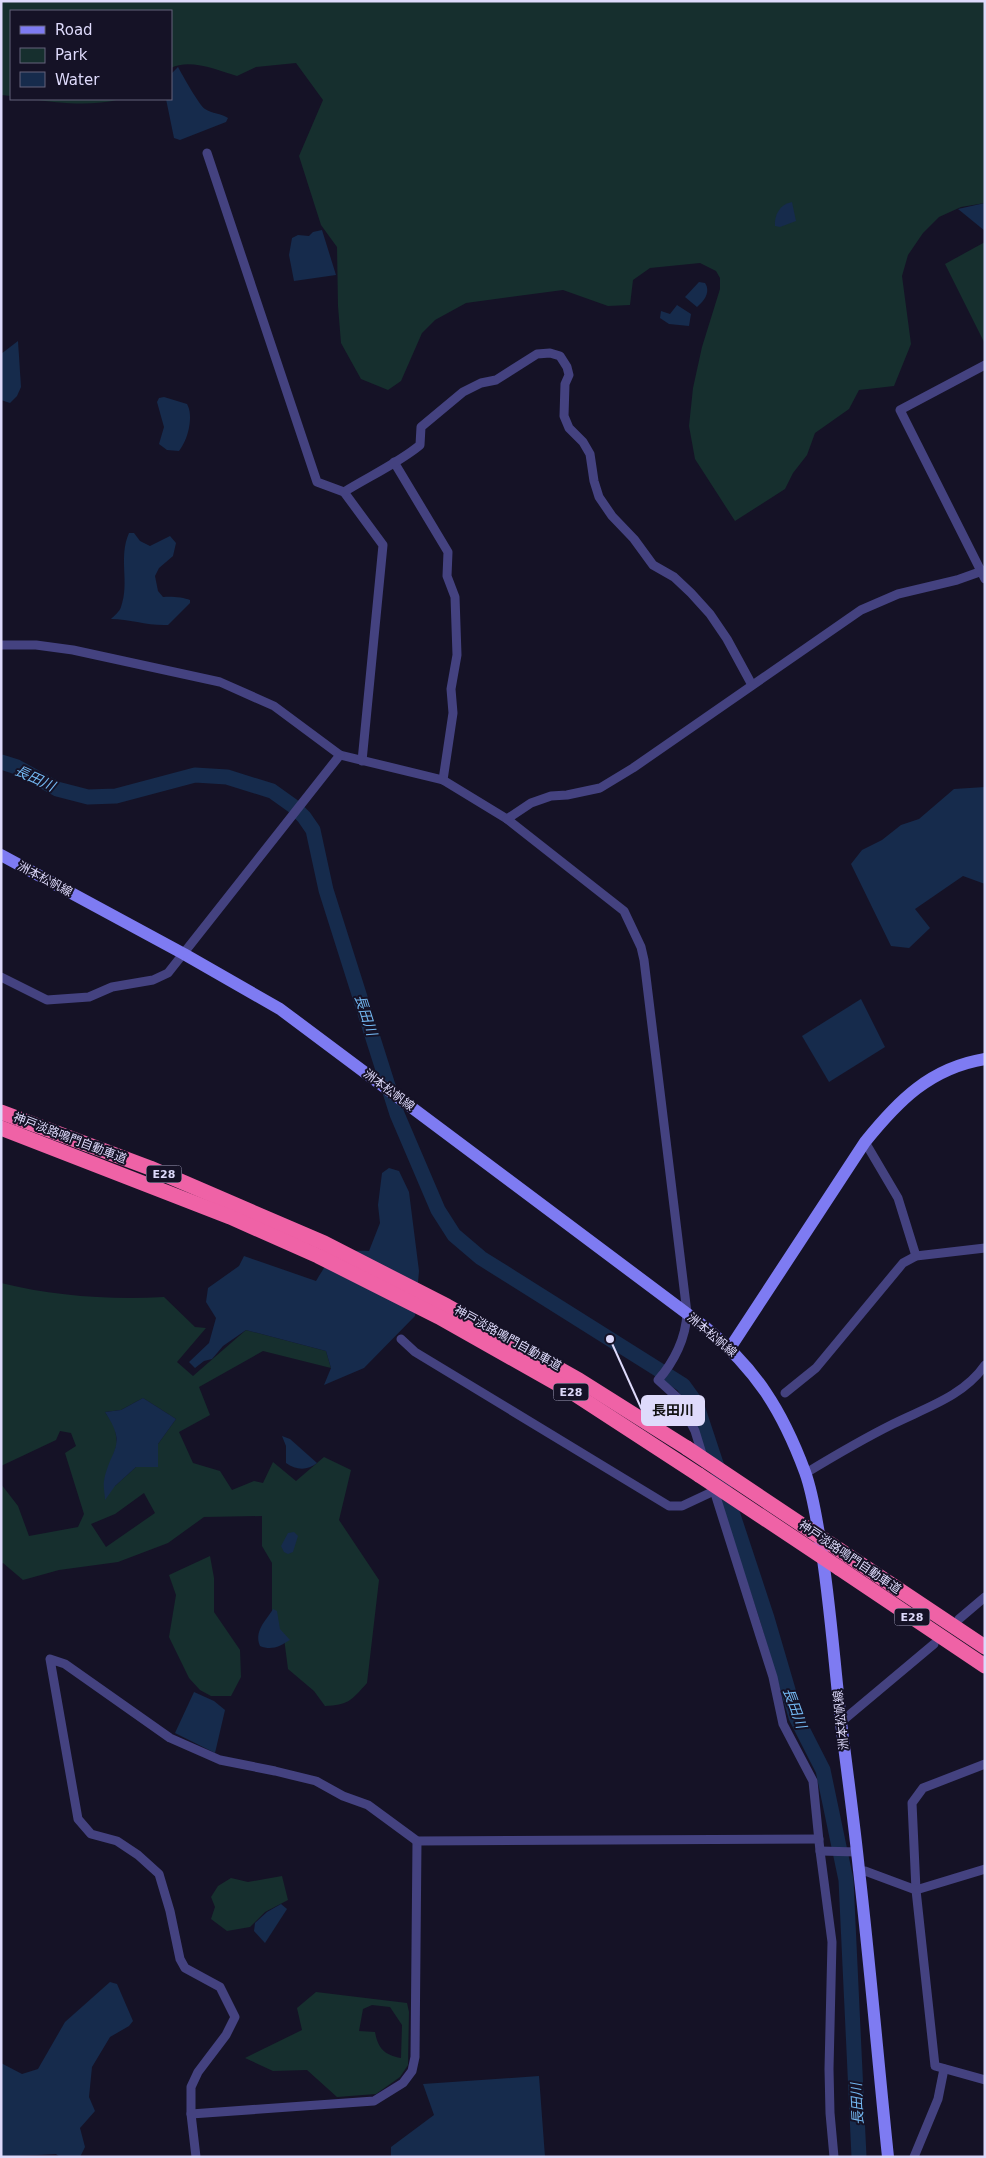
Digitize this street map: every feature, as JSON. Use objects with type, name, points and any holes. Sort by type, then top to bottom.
[{"type":"highway","name":"神戸淡路鳴門自動車道","points":[[1,1112],[150,1168],[321,1250],[579,1380],[687,1448],[985,1647]]},
{"type":"highway","name":"神戸淡路鳴門自動車道","points":[[1,1128],[230,1217],[321,1250]]},
{"type":"highway","name":"神戸淡路鳴門自動車道","points":[[443,1311],[699,1475],[985,1666]]},
{"type":"main road","name":"洲本松帆線","points":[[1,855],[184,954],[280,1009],[687,1313],[730,1348],[756,1377],[773,1401],[806,1473],[813,1498],[827,1580],[841,1722],[860,1871],[888,2157]]},
{"type":"main road","points":[[730,1348],[865,1142],[887,1114],[907,1094],[945,1071],[968,1062],[985,1059]]},
{"type":"street","points":[[207,153],[317,482],[344,492],[383,545],[362,760]]},
{"type":"street","points":[[344,492],[408,455],[420,445],[421,427],[462,392],[481,383],[496,380],[537,354],[550,353],[560,356],[567,367],[569,376],[565,384],[564,416],[569,428],[583,442],[590,454],[594,481],[600,498],[612,516],[634,539],[653,565],[674,577],[691,592],[710,614],[727,639],[752,685]]},
{"type":"street","points":[[507,819],[531,803],[551,796],[568,795],[600,788],[633,768],[861,610],[882,599],[983,573],[900,410],[985,364]]},
{"type":"street","points":[[394,462],[448,552],[447,576],[455,597],[457,655],[451,689],[453,713],[443,780]]},
{"type":"street","points":[[1,645],[36,645],[73,650],[220,682],[274,706],[340,755],[443,780],[507,819],[624,911],[641,947],[644,960],[687,1313],[686,1327],[670,1366],[658,1380],[679,1399],[691,1423],[773,1677],[783,1724],[813,1781],[832,1942],[829,2069],[834,2157]]},
{"type":"street","points":[[1,977],[47,1000],[89,997],[112,987],[153,980],[168,974],[340,755]]},
{"type":"street","points":[[865,1142],[898,1198],[916,1256]]},
{"type":"street","points":[[784,1393],[816,1368],[904,1263],[916,1256],[985,1248]]},
{"type":"street","points":[[402,1339],[415,1352],[545,1429],[669,1506],[682,1506],[714,1491]]},
{"type":"street","points":[[806,1473],[893,1424],[942,1401],[978,1376],[985,1365]]},
{"type":"street","points":[[959,1618],[985,1597]]},
{"type":"street","points":[[841,1722],[934,1644]]},
{"type":"street","points":[[196,2157],[191,2114],[191,2087],[198,2072],[226,2035],[235,2017],[220,1987],[186,1968],[180,1959],[170,1911],[159,1874],[138,1855],[118,1841],[91,1834],[78,1819],[50,1659],[65,1664],[170,1738],[220,1760],[275,1771],[316,1782],[343,1796],[368,1805],[417,1841],[819,1840]]},
{"type":"street","points":[[985,1764],[924,1788],[912,1803],[916,1890],[935,2066],[985,2080]]},
{"type":"street","points":[[191,2114],[374,2101],[403,2083],[412,2072],[415,2057],[417,1841]]},
{"type":"street","points":[[820,1851],[857,1852]]},
{"type":"street","points":[[860,1871],[865,1871],[916,1890],[985,1869]]},
{"type":"street","points":[[914,2157],[938,2099],[944,2069]]},
{"type":"green space","points":[[1,1],[985,1],[985,203],[961,207],[939,217],[923,233],[908,255],[902,276],[911,344],[894,386],[859,390],[849,409],[815,433],[807,455],[793,473],[785,489],[735,521],[695,459],[689,426],[693,388],[702,347],[720,289],[720,278],[716,271],[700,263],[650,268],[633,280],[630,305],[608,306],[563,290],[466,303],[435,320],[422,333],[401,381],[388,390],[361,379],[341,343],[337,247],[321,225],[299,156],[323,100],[296,63],[256,67],[237,76],[213,68],[195,65],[186,64],[172,68],[172,10],[10,10],[10,96],[1,95]]},
{"type":"green space","points":[[38,100],[115,100],[87,104]]},
{"type":"green space","points":[[985,242],[985,344],[945,264]]},
{"type":"green space","points":[[1,1283],[41,1291],[82,1296],[164,1297],[195,1327],[206,1328],[177,1362],[193,1376],[246,1330],[326,1351],[331,1368],[263,1351],[199,1387],[210,1415],[179,1432],[193,1463],[220,1471],[232,1490],[254,1481],[263,1483],[273,1462],[296,1481],[324,1457],[351,1470],[339,1520],[379,1580],[367,1683],[349,1701],[339,1705],[325,1706],[314,1691],[288,1669],[284,1638],[272,1620],[272,1563],[262,1546],[262,1516],[204,1517],[168,1543],[118,1562],[59,1570],[23,1580],[3,1563],[1,1564],[1,1484],[18,1506],[29,1536],[78,1527],[84,1514],[65,1453],[76,1446],[71,1433],[60,1431],[56,1440],[1,1466]],"holes":[[[143,1398],[176,1419],[158,1444],[158,1467],[136,1467],[115,1486],[104,1482],[117,1444],[115,1427],[105,1412],[121,1410]],[[144,1493],[155,1513],[106,1547],[91,1524],[115,1514]]]},
{"type":"green space","points":[[210,1556],[214,1578],[214,1612],[240,1650],[241,1677],[231,1696],[211,1696],[200,1690],[189,1678],[169,1637],[176,1595],[169,1575]]},
{"type":"green space","points":[[282,1876],[288,1900],[265,1912],[250,1927],[227,1931],[211,1919],[215,1907],[211,1897],[218,1886],[231,1878],[248,1882]]},
{"type":"green space","points":[[316,1992],[407,2003],[409,2012],[408,2065],[400,2077],[376,2094],[337,2097],[307,2070],[273,2071],[245,2058],[302,2030],[297,2008]],"holes":[[[372,2005],[390,2007],[402,2025],[401,2058],[383,2050],[378,2043],[375,2032],[359,2031],[363,2009]]]},
{"type":"water","points":[[178,67],[202,106],[208,111],[228,118],[226,122],[180,140],[174,138],[166,100],[172,100],[172,73]]},
{"type":"water","points":[[792,202],[796,221],[780,227],[775,226],[776,218],[781,208]]},
{"type":"water","points":[[985,203],[985,231],[958,209]]},
{"type":"water","points":[[322,230],[336,275],[294,281],[289,255],[292,238],[298,235],[309,236],[313,232]]},
{"type":"water","points":[[699,282],[705,283],[707,293],[697,307],[685,297]]},
{"type":"water","points":[[677,305],[691,314],[689,326],[669,324],[660,318],[661,311],[670,314]]},
{"type":"water","points":[[18,341],[21,387],[17,396],[10,403],[1,400],[1,354]]},
{"type":"water","points":[[164,397],[187,404],[189,409],[189,428],[185,441],[179,451],[167,450],[159,444],[164,427],[157,402],[159,398]]},
{"type":"water","points":[[129,533],[134,533],[140,541],[150,546],[170,536],[176,543],[173,556],[159,568],[155,576],[158,591],[163,597],[184,598],[190,600],[190,603],[168,625],[111,619],[120,609],[123,598],[125,588],[124,552]]},
{"type":"water","points":[[985,787],[985,884],[963,876],[915,909],[930,928],[909,948],[891,946],[851,864],[862,850],[882,840],[901,825],[919,819],[954,789]]},
{"type":"water","points":[[861,999],[885,1047],[829,1082],[802,1036]]},
{"type":"water","points":[[389,1168],[399,1171],[409,1192],[419,1271],[415,1316],[364,1368],[324,1385],[331,1368],[326,1351],[246,1330],[223,1346],[212,1359],[204,1361],[195,1368],[189,1362],[209,1343],[216,1318],[206,1302],[208,1288],[239,1266],[244,1256],[316,1281],[327,1264],[336,1255],[349,1251],[369,1251],[380,1223],[378,1205],[382,1173]]},
{"type":"water","points":[[143,1398],[176,1419],[158,1444],[158,1467],[136,1467],[115,1486],[105,1500],[104,1481],[117,1440],[116,1433],[105,1412],[121,1410]]},
{"type":"water","points":[[282,1436],[290,1439],[317,1463],[302,1469],[286,1463],[286,1446]]},
{"type":"water","points":[[294,1532],[298,1536],[293,1552],[288,1554],[284,1552],[281,1546],[288,1533]]},
{"type":"water","points":[[273,1609],[277,1611],[280,1629],[290,1640],[276,1647],[268,1648],[260,1646],[258,1636],[264,1622]]},
{"type":"water","points":[[194,1692],[214,1701],[225,1710],[215,1753],[175,1733]]},
{"type":"water","points":[[281,1904],[287,1909],[265,1943],[254,1931],[255,1923],[267,1912]]},
{"type":"water","points":[[110,1982],[117,1984],[133,2021],[129,2026],[110,2037],[92,2067],[89,2097],[95,2111],[80,2128],[85,2147],[80,2157],[60,2157],[56,2154],[1,2157],[1,2063],[22,2074],[38,2069],[65,2022]]},
{"type":"water","points":[[539,2076],[545,2157],[391,2157],[391,2147],[434,2115],[423,2084]]},
{"type":"waterway","name":"長田川","points":[[1,762],[17,767],[57,789],[88,797],[116,796],[195,775],[227,777],[272,791],[293,806],[313,830],[326,890],[397,1114],[438,1210],[454,1235],[481,1258],[683,1385],[696,1403],[767,1618],[796,1717],[823,1770],[846,1880],[859,2157]]},
{"type":"place","name":"長田川","points":[[610,1339]]}]
